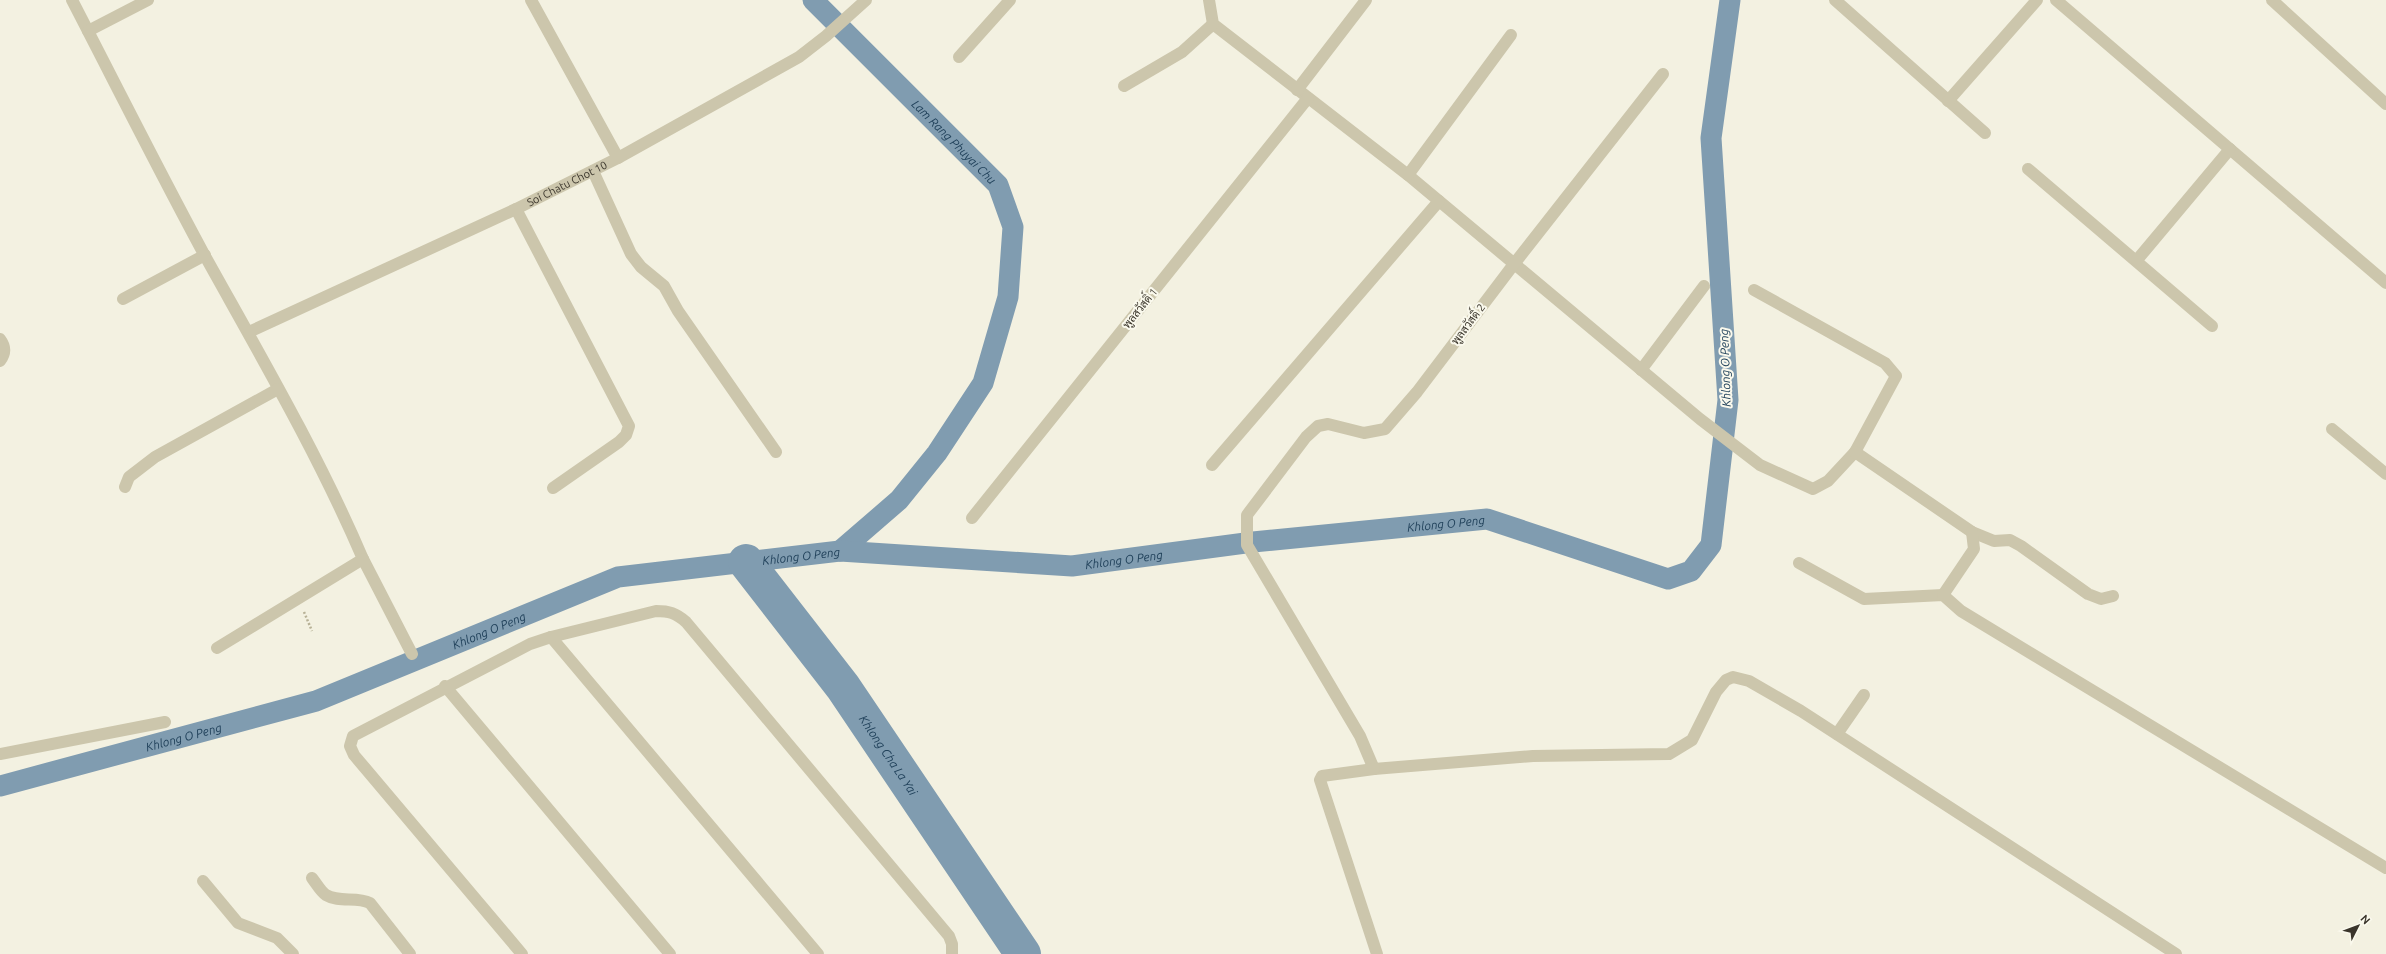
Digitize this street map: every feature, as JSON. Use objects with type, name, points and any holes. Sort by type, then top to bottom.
[{"type":"street","points":[[72,0],[205,255],[278,389],[350,528],[363,559],[412,654]]},
{"type":"street","points":[[88,31],[148,0]]},
{"type":"street","points":[[531,0],[618,158]]},
{"type":"street","name":"Soi Chatu Chot 10","points":[[248,332],[516,209],[618,158],[799,56],[833,30],[866,0]]},
{"type":"street","points":[[959,57],[1010,0]]},
{"type":"street","points":[[1208,0],[1213,24],[1408,175],[1700,419],[1760,465],[1813,489],[1828,481],[1855,452],[1896,376],[1894,371],[1885,362],[1754,290]]},
{"type":"street","points":[[1297,90],[1366,0]]},
{"type":"street","points":[[1835,0],[1985,133]]},
{"type":"street","points":[[1948,101],[2037,0]]},
{"type":"street","points":[[2056,0],[2386,283]]},
{"type":"street","points":[[2272,0],[2386,104]]},
{"type":"street","points":[[1124,86],[1182,52],[1213,24]]},
{"type":"street","points":[[1408,175],[1512,35]]},
{"type":"street","name":"พูลสวัสดิ์ 2","points":[[1374,769],[1360,736],[1247,546],[1247,515],[1306,437],[1318,426],[1328,424],[1338,425],[1364,433],[1385,429],[1417,392],[1514,264],[1663,74]]},
{"type":"street","name":"พูลสวัสดิ์ 1","points":[[972,518],[1308,98]]},
{"type":"street","points":[[2137,260],[2230,149]]},
{"type":"street","points":[[2028,169],[2137,260],[2212,326]]},
{"type":"street","points":[[592,171],[631,254],[641,267],[664,286],[678,311],[776,452]]},
{"type":"street","points":[[1212,465],[1439,201]]},
{"type":"street","points":[[516,209],[629,426],[626,435],[619,442],[553,488]]},
{"type":"street","points":[[123,299],[205,255]]},
{"type":"street","points":[[1641,370],[1704,286]]},
{"type":"street","points":[[0,339],[4,344],[5,352],[0,361]]},
{"type":"street","points":[[125,487],[129,476],[155,457],[278,389]]},
{"type":"street","points":[[2332,429],[2386,474]]},
{"type":"street","points":[[1855,452],[1972,532],[1994,541],[2010,540],[2021,546],[2088,594],[2101,599],[2113,596]]},
{"type":"street","points":[[1943,595],[1974,549],[1972,532]]},
{"type":"street","points":[[217,648],[363,559]]},
{"type":"street","points":[[1799,563],[1864,599],[1943,595],[1962,611],[2386,868]]},
{"type":"street","points":[[522,954],[354,755],[350,746],[353,736],[360,730],[530,644],[551,637],[656,611],[669,611],[679,615],[949,936],[952,944],[952,954]]},
{"type":"street","points":[[551,637],[818,954]]},
{"type":"street","points":[[1377,954],[1320,780],[1322,776],[1374,769],[1533,756],[1669,754],[1692,740],[1716,692],[1726,680],[1733,677],[1748,681],[1837,734],[2176,954]]},
{"type":"street","points":[[445,686],[670,954]]},
{"type":"street","points":[[1837,734],[1864,695]]},
{"type":"street","points":[[0,754],[165,722]]},
{"type":"street","points":[[312,878],[326,895],[336,898],[362,898],[370,902],[410,954]]},
{"type":"street","points":[[203,882],[238,923],[277,938],[293,954]]},
{"type":"waterway","name":"Lam Rang Phuyai Chu","points":[[813,0],[998,185],[1013,227],[1008,297],[983,383],[937,453],[899,500],[840,551]]},
{"type":"waterway","name":"Khlong O Peng","points":[[0,786],[316,701],[618,577],[840,551],[1072,566],[1253,542],[1487,519],[1668,579],[1691,571],[1711,545],[1728,400],[1711,138],[1730,0]]},
{"type":"waterway","name":"Khlong Cha La Yai","points":[[746,562],[843,687],[1023,954]]}]
